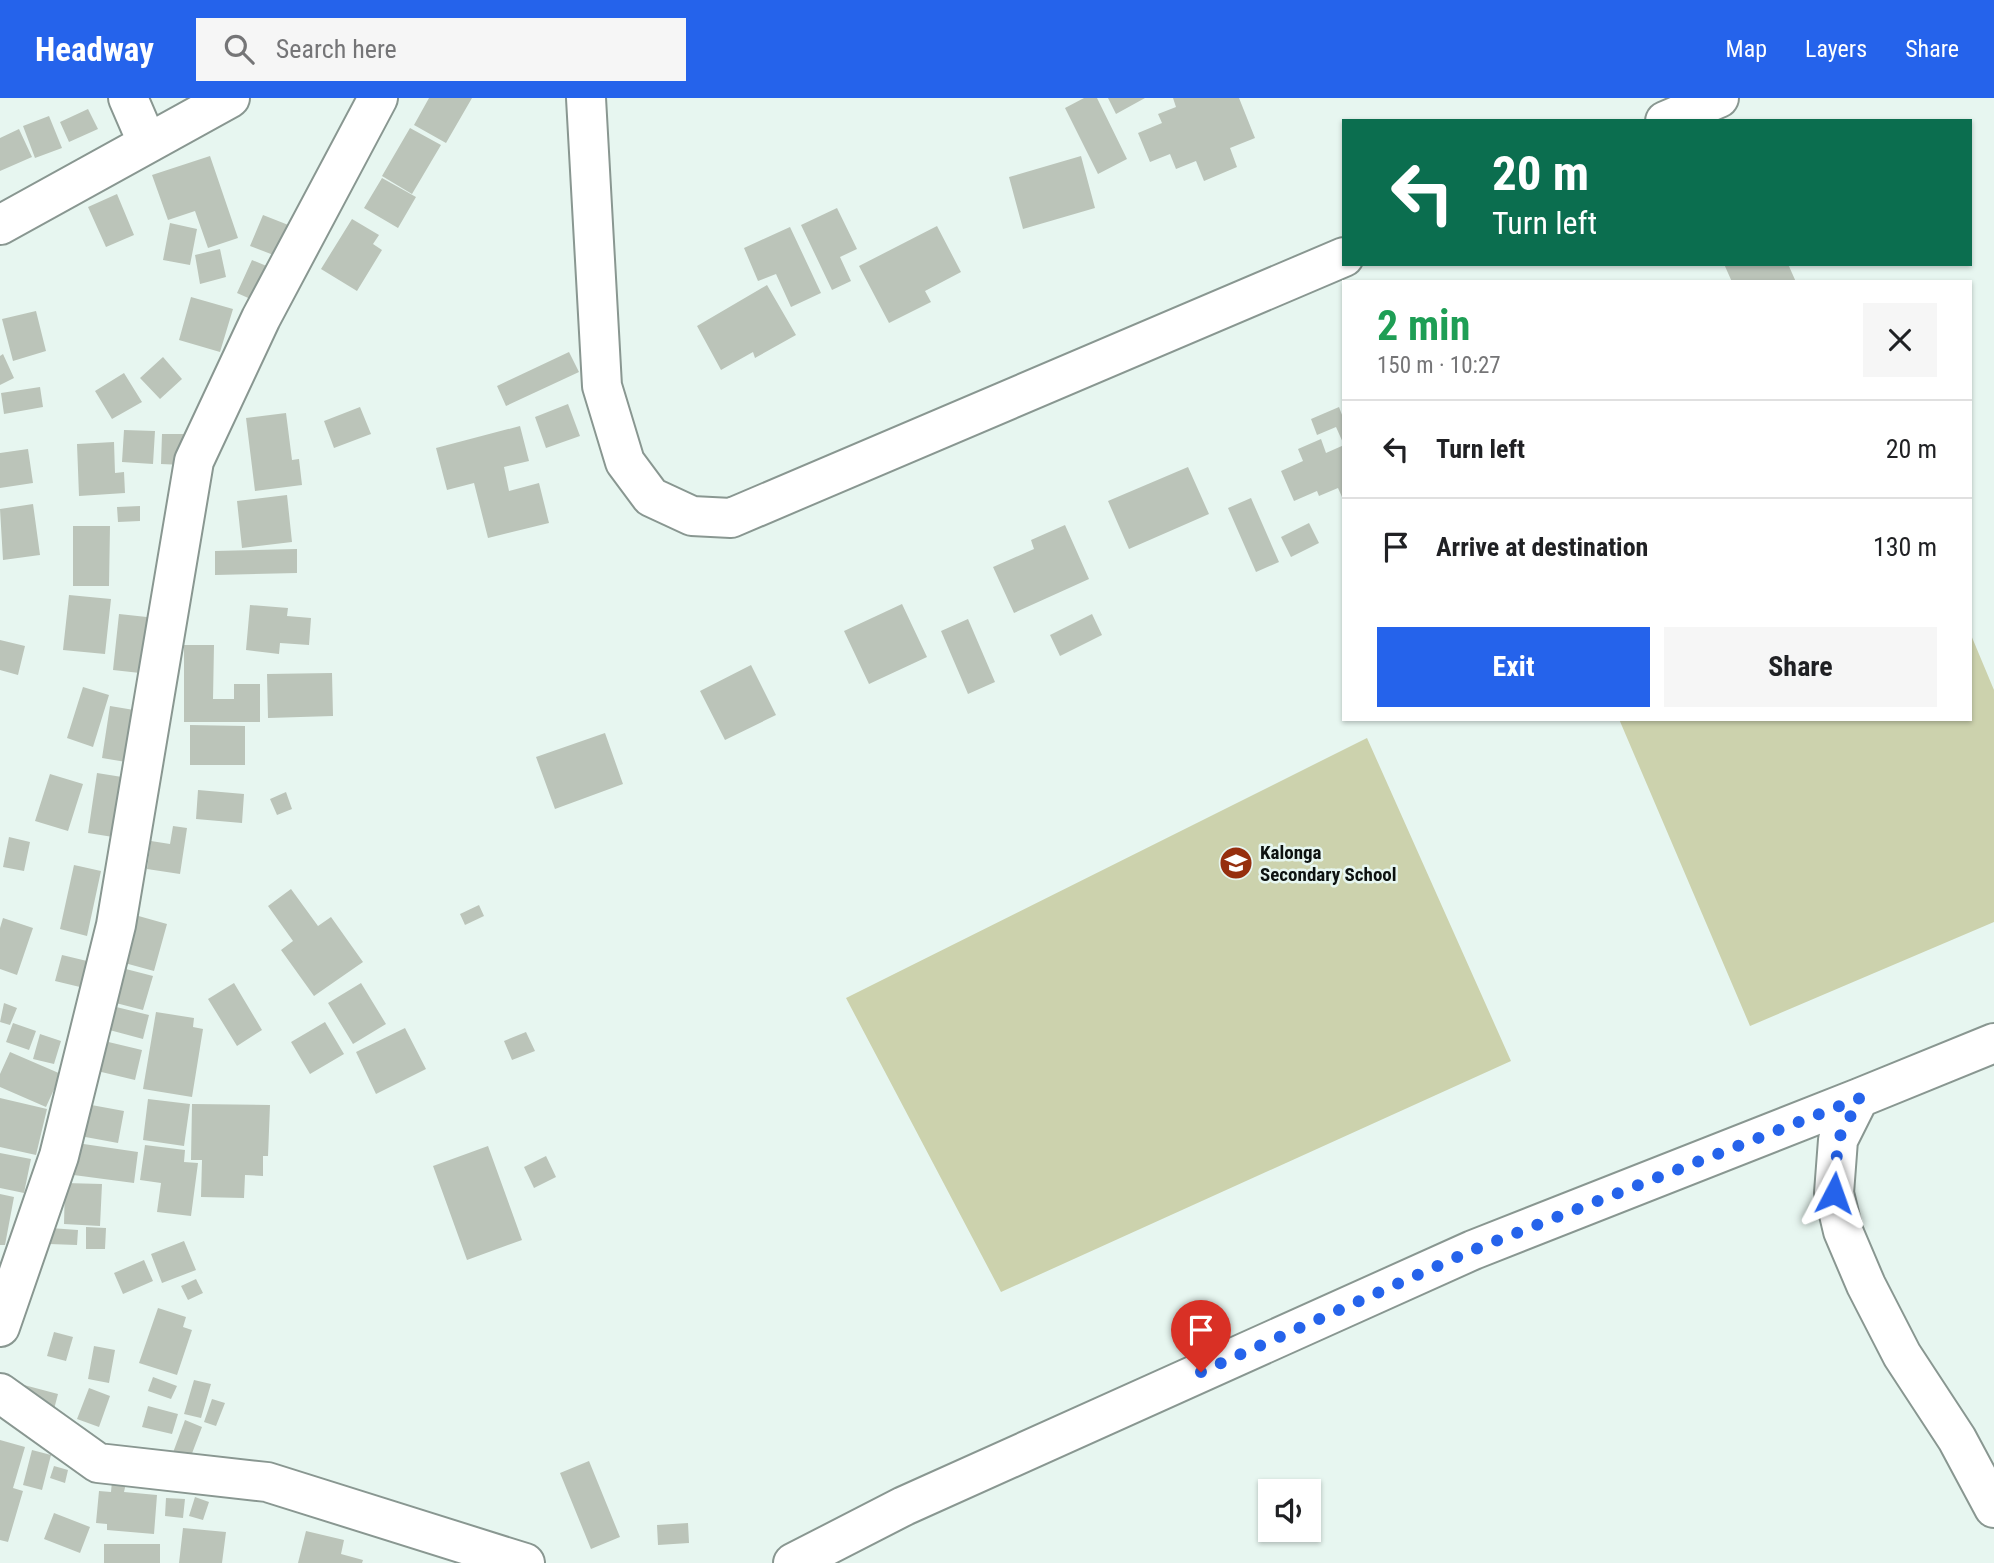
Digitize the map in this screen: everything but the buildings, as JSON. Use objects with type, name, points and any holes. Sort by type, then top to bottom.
[{"type":"street","points":[[128,98],[147,142]]},
{"type":"street","points":[[0,225],[230,98]]},
{"type":"street","points":[[0,1327],[59,1156],[116,925],[194,461],[261,318],[378,98]]},
{"type":"street","points":[[586,98],[596,309],[603,386],[625,462],[651,498],[692,516],[731,518],[1342,258]]},
{"type":"street","points":[[1670,119],[1719,98]]},
{"type":"street","points":[[789,1562],[904,1506],[1473,1250],[1994,1043]]},
{"type":"street","points":[[1860,1098],[1838,1140],[1834,1193],[1843,1231],[1866,1285],[1902,1355],[1957,1439],[1994,1508]]},
{"type":"street","points":[[0,1393],[99,1463],[267,1482],[525,1563]]},
{"type":"green space","points":[[1972,637],[1994,690],[1994,922],[1750,1026],[1620,721],[1972,721]]},
{"type":"green space","points":[[1367,738],[1511,1061],[1001,1292],[846,998]]},
{"type":"place","name":"Kalonga Secondary School","points":[[1236,863]]},
{"type":"route","points":[[1201,1372],[1473,1250],[1860,1098],[1838,1140],[1834,1193]]}]
